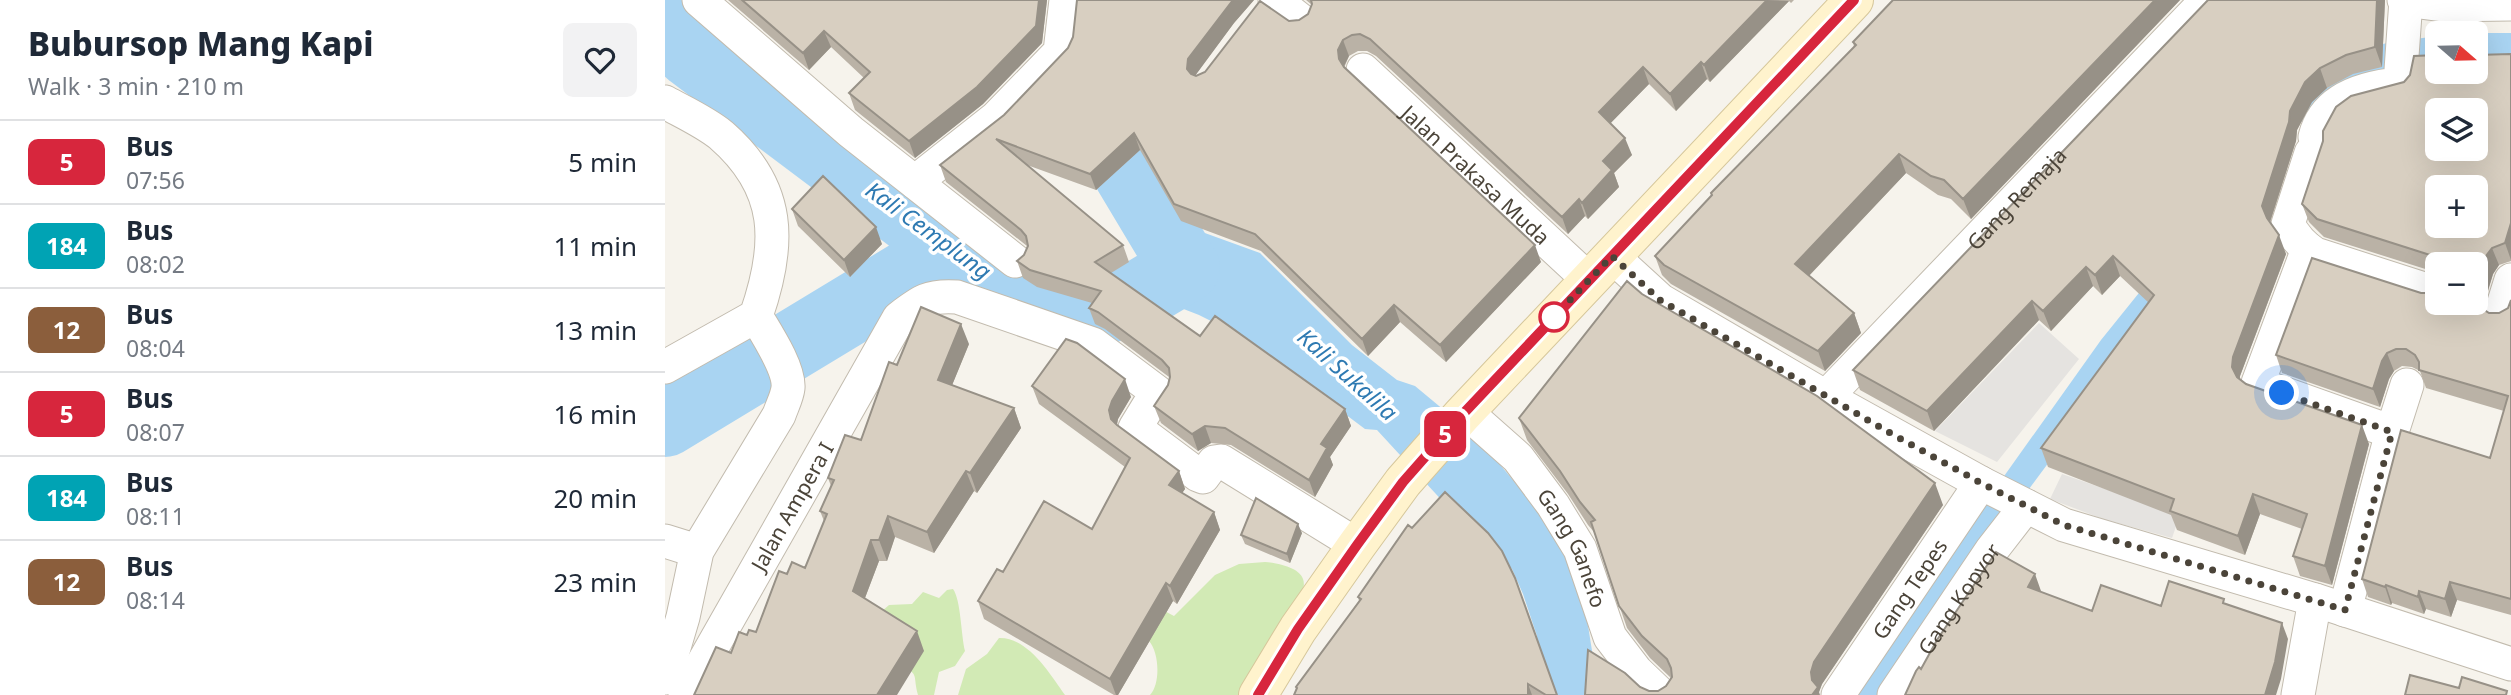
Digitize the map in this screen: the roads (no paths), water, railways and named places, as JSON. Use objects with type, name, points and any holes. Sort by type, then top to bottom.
[{"type":"main road","points":[[1258,695],[1298,629],[1403,482],[1463,413],[1854,0]]},
{"type":"street","points":[[699,0],[851,132],[1016,261]]},
{"type":"street","points":[[915,182],[996,118],[1060,52],[1066,0]]},
{"type":"street","name":"Gang Remaja","points":[[1826,397],[2207,0]]},
{"type":"street","points":[[2425,300],[2315,254],[2288,225],[2318,126],[2330,111],[2354,92],[2400,84],[2405,0],[2443,5],[2511,4]]},
{"type":"street","name":"Jalan Prakasa Muda","points":[[1363,70],[1600,268],[2023,505],[2064,525],[2330,605],[2511,664]]},
{"type":"street","points":[[665,102],[719,133],[749,163],[761,181],[769,211],[772,257],[762,326],[787,373],[789,386],[779,415],[697,551],[683,617],[665,678]]},
{"type":"street","points":[[2308,249],[2258,383],[2392,432]]},
{"type":"street","points":[[2497,311],[2511,281]]},
{"type":"street","name":"Jalan Ampera I","points":[[685,695],[899,318],[925,299],[957,297],[1093,344],[1157,392],[1135,428],[1198,475],[1203,477],[1214,462],[1221,461],[1357,545]]},
{"type":"street","points":[[665,367],[762,326]]},
{"type":"street","points":[[2298,695],[2407,385]]},
{"type":"street","name":"Gang Ganefo","points":[[1463,413],[1518,458],[1553,505],[1580,549],[1610,637],[1636,671],[1661,695]]},
{"type":"street","name":"Gang Tepes","points":[[1837,695],[1871,653],[1985,485]]},
{"type":"street","name":"Gang Kopyor","points":[[1901,682],[2023,505]]},
{"type":"street","points":[[665,541],[697,551]]},
{"type":"street","points":[[1871,653],[1901,682]]},
{"type":"water","points":[[2489,33],[2511,33],[2511,59],[2489,60]]},
{"type":"water","points":[[2425,38],[2425,69],[2319,107],[2299,124],[2009,516],[1885,695],[1852,695],[1891,635],[2101,340],[2180,242],[2360,49]]},
{"type":"water","name":"Kali Sukalila","points":[[1180,224],[1260,253],[1352,345],[1397,380],[1415,386],[1492,450],[1497,461],[1549,523],[1583,594],[1593,657],[1592,695],[1540,695],[1537,636],[1512,569],[1447,506],[1377,430],[1365,429],[1241,336],[1163,301],[1148,255]]},
{"type":"waterway","name":"Kali Cemplung","points":[[1086,0],[1082,31],[1088,87],[1115,151],[1185,268]]},
{"type":"waterway","name":"Kali Cemplung","points":[[665,31],[989,277],[1091,315],[1138,296],[1185,268]]},
{"type":"waterway","points":[[665,422],[951,249]]}]
